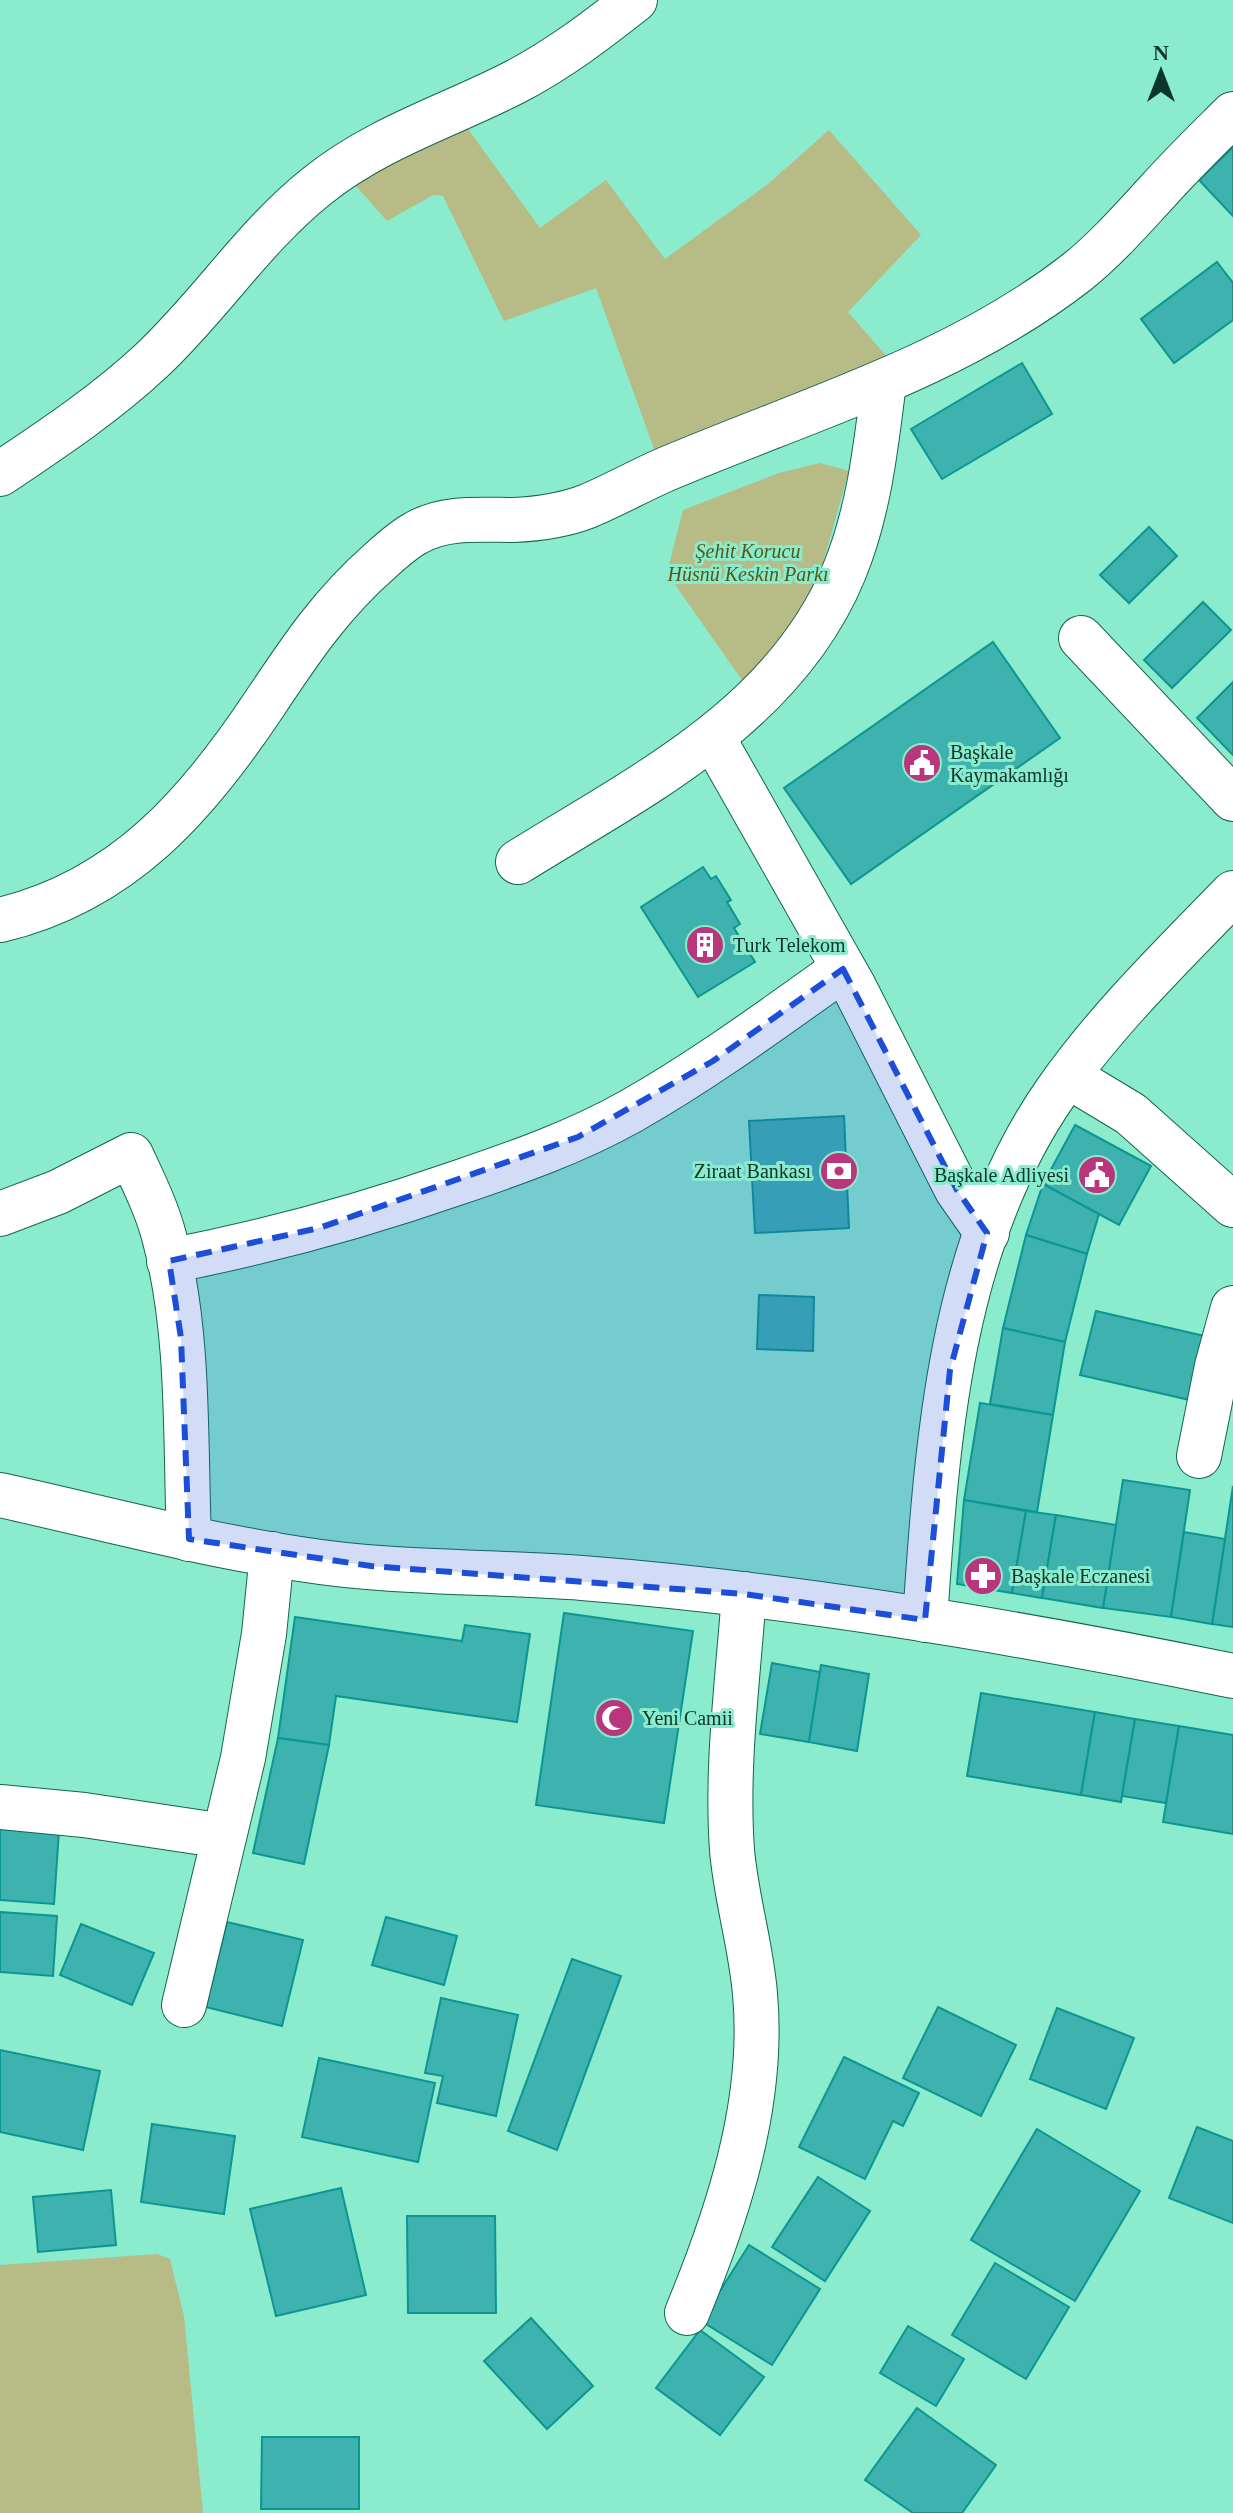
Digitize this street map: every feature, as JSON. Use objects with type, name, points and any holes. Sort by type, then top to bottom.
[{"type":"street","points":[[0,474],[106,399],[151,361],[279,218],[318,185],[355,159],[410,130],[515,82],[569,50],[635,0]]},
{"type":"street","points":[[0,920],[59,901],[96,883],[126,863],[160,833],[194,799],[229,756],[333,605],[359,579],[417,532],[459,520],[544,517],[584,508],[662,471],[941,356],[998,326],[1079,270],[1104,249],[1233,114]]},
{"type":"street","points":[[518,862],[713,738],[771,684],[812,634],[844,572],[863,515],[884,382]]},
{"type":"street","points":[[1081,638],[1233,799]]},
{"type":"street","points":[[713,738],[843,969],[957,1190],[987,1233]]},
{"type":"street","points":[[925,1620],[933,1498],[950,1370],[976,1267],[998,1199],[1024,1147],[1068,1076],[1105,1028],[1233,893]]},
{"type":"street","points":[[169,1261],[333,1224],[498,1169],[578,1137],[628,1112],[713,1061],[843,969]]},
{"type":"street","points":[[1068,1076],[1131,1114],[1233,1205]]},
{"type":"street","points":[[0,1214],[58,1192],[131,1155],[154,1205],[169,1261],[181,1338],[189,1539]]},
{"type":"street","points":[[1199,1456],[1217,1366],[1233,1308]]},
{"type":"street","points":[[0,1495],[189,1539],[272,1554],[371,1566],[582,1578],[744,1594],[925,1620],[1233,1676]]},
{"type":"street","points":[[184,2005],[256,1689],[272,1554]]},
{"type":"street","points":[[687,2313],[716,2243],[736,2172],[750,2109],[756,2043],[752,1966],[732,1850],[734,1735],[744,1594]]},
{"type":"street","points":[[0,1807],[84,1815],[224,1836]]},
{"type":"highlighted area","points":[[843,969],[957,1190],[987,1233],[950,1370],[925,1620],[744,1594],[371,1566],[189,1539],[181,1338],[169,1261],[319,1228],[578,1137],[713,1061]]},
{"type":"green space","points":[[454,110],[540,228],[606,180],[665,259],[768,184],[829,130],[921,235],[848,312],[902,374],[662,471],[596,288],[504,321],[443,196],[433,195],[387,221],[341,169]]},
{"type":"green space","name":"Şehit Korucu Hüsnü Keskin Parkı","points":[[820,463],[849,471],[815,591],[780,652],[744,683],[667,573],[683,510],[779,473]]},
{"type":"green space","points":[[157,2254],[170,2259],[184,2316],[203,2513],[0,2513],[0,2265]]},
{"type":"building","points":[[1233,147],[1233,216],[1199,180]]},
{"type":"building","points":[[1217,262],[1233,283],[1233,320],[1174,363],[1141,319]]},
{"type":"building","points":[[1022,363],[1052,414],[942,479],[911,429]]},
{"type":"building","points":[[1149,527],[1177,556],[1129,603],[1100,575]]},
{"type":"building","points":[[1203,602],[1231,630],[1172,688],[1144,660]]},
{"type":"building","name":"Başkale Kaymakamlığı","points":[[993,642],[1060,738],[851,884],[784,788]]},
{"type":"building","points":[[1233,682],[1233,755],[1197,718]]},
{"type":"building","name":"Turk Telekom","points":[[703,867],[711,879],[716,876],[731,900],[727,902],[740,924],[734,928],[755,962],[698,997],[641,907]]},
{"type":"building","points":[[844,1116],[849,1228],[755,1233],[749,1121]]},
{"type":"building","name":"Başkale Adliyesi","points":[[1075,1125],[1151,1166],[1119,1225],[1043,1184]]},
{"type":"building","points":[[1043,1184],[1099,1214],[1087,1254],[1026,1235]]},
{"type":"building","points":[[1026,1235],[1087,1254],[1065,1342],[1003,1328]]},
{"type":"building","points":[[759,1295],[814,1297],[813,1351],[757,1349]]},
{"type":"building","points":[[1096,1311],[1209,1337],[1194,1401],[1080,1375]]},
{"type":"building","points":[[1003,1328],[1065,1342],[1053,1415],[990,1404]]},
{"type":"building","points":[[980,1403],[1053,1415],[1037,1512],[964,1500]]},
{"type":"building","points":[[1123,1480],[1190,1490],[1171,1617],[1103,1608]]},
{"type":"building","points":[[1233,1486],[1233,1627],[1212,1624]]},
{"type":"building","points":[[964,1500],[1026,1511],[1012,1593],[957,1584]]},
{"type":"building","points":[[1026,1511],[1056,1515],[1042,1598],[1012,1593]]},
{"type":"building","points":[[1056,1515],[1116,1525],[1103,1608],[1042,1598]]},
{"type":"building","points":[[1184,1532],[1225,1539],[1212,1624],[1171,1617]]},
{"type":"building","name":"Yeni Camii","points":[[564,1613],[693,1631],[664,1823],[536,1805]]},
{"type":"building","points":[[295,1617],[462,1641],[465,1625],[530,1634],[517,1722],[336,1696],[329,1745],[278,1738]]},
{"type":"building","points":[[772,1663],[820,1672],[809,1742],[760,1734]]},
{"type":"building","points":[[821,1665],[869,1674],[857,1751],[809,1742]]},
{"type":"building","points":[[981,1693],[1095,1712],[1081,1795],[967,1776]]},
{"type":"building","points":[[1095,1712],[1135,1719],[1121,1802],[1081,1795]]},
{"type":"building","points":[[1135,1719],[1179,1726],[1166,1803],[1122,1796]]},
{"type":"building","points":[[1179,1726],[1233,1735],[1233,1834],[1163,1822]]},
{"type":"building","points":[[278,1738],[329,1745],[304,1864],[253,1853]]},
{"type":"building","points":[[0,1826],[59,1831],[54,1904],[0,1900]]},
{"type":"building","points":[[0,1912],[57,1916],[53,1976],[0,1972]]},
{"type":"building","points":[[386,1917],[457,1936],[444,1985],[372,1965]]},
{"type":"building","points":[[227,1922],[303,1940],[282,2026],[206,2007]]},
{"type":"building","points":[[81,1924],[154,1953],[132,2005],[60,1975]]},
{"type":"building","points":[[572,1959],[621,1976],[557,2150],[508,2131]]},
{"type":"building","points":[[441,1998],[518,2015],[496,2116],[437,2103],[443,2076],[425,2073]]},
{"type":"building","points":[[938,2007],[1016,2045],[981,2116],[903,2078]]},
{"type":"building","points":[[1057,2008],[1134,2038],[1106,2109],[1030,2079]]},
{"type":"building","points":[[0,2050],[100,2071],[83,2150],[0,2132]]},
{"type":"building","points":[[844,2057],[919,2093],[903,2126],[893,2121],[865,2179],[799,2147]]},
{"type":"building","points":[[319,2058],[435,2083],[418,2162],[302,2137]]},
{"type":"building","points":[[152,2124],[235,2136],[224,2214],[141,2202]]},
{"type":"building","points":[[1197,2127],[1233,2141],[1233,2223],[1169,2198]]},
{"type":"building","points":[[1037,2129],[1140,2191],[1075,2301],[971,2240]]},
{"type":"building","points":[[818,2177],[870,2211],[825,2281],[772,2247]]},
{"type":"building","points":[[341,2188],[366,2295],[276,2316],[250,2209]]},
{"type":"building","points":[[111,2190],[116,2245],[38,2252],[33,2197]]},
{"type":"building","points":[[407,2216],[495,2216],[496,2313],[408,2313]]},
{"type":"building","points":[[749,2245],[820,2289],[772,2365],[701,2321]]},
{"type":"building","points":[[995,2263],[1069,2307],[1026,2379],[952,2335]]},
{"type":"building","points":[[531,2318],[593,2386],[547,2429],[484,2361]]},
{"type":"building","points":[[908,2326],[964,2359],[936,2406],[880,2373]]},
{"type":"building","points":[[700,2330],[764,2377],[720,2435],[656,2388]]},
{"type":"building","points":[[917,2408],[996,2465],[962,2513],[913,2513],[865,2480]]},
{"type":"building","points":[[262,2437],[359,2437],[359,2509],[261,2509]]},
{"type":"place","name":"Başkale Kaymakamlığı","points":[[922,763]]},
{"type":"place","name":"Turk Telekom","points":[[705,945]]},
{"type":"place","name":"Ziraat Bankası","points":[[839,1171]]},
{"type":"place","name":"Başkale Adliyesi","points":[[1097,1175]]},
{"type":"place","name":"Başkale Eczanesi","points":[[983,1576]]},
{"type":"place","name":"Yeni Camii","points":[[614,1718]]}]
